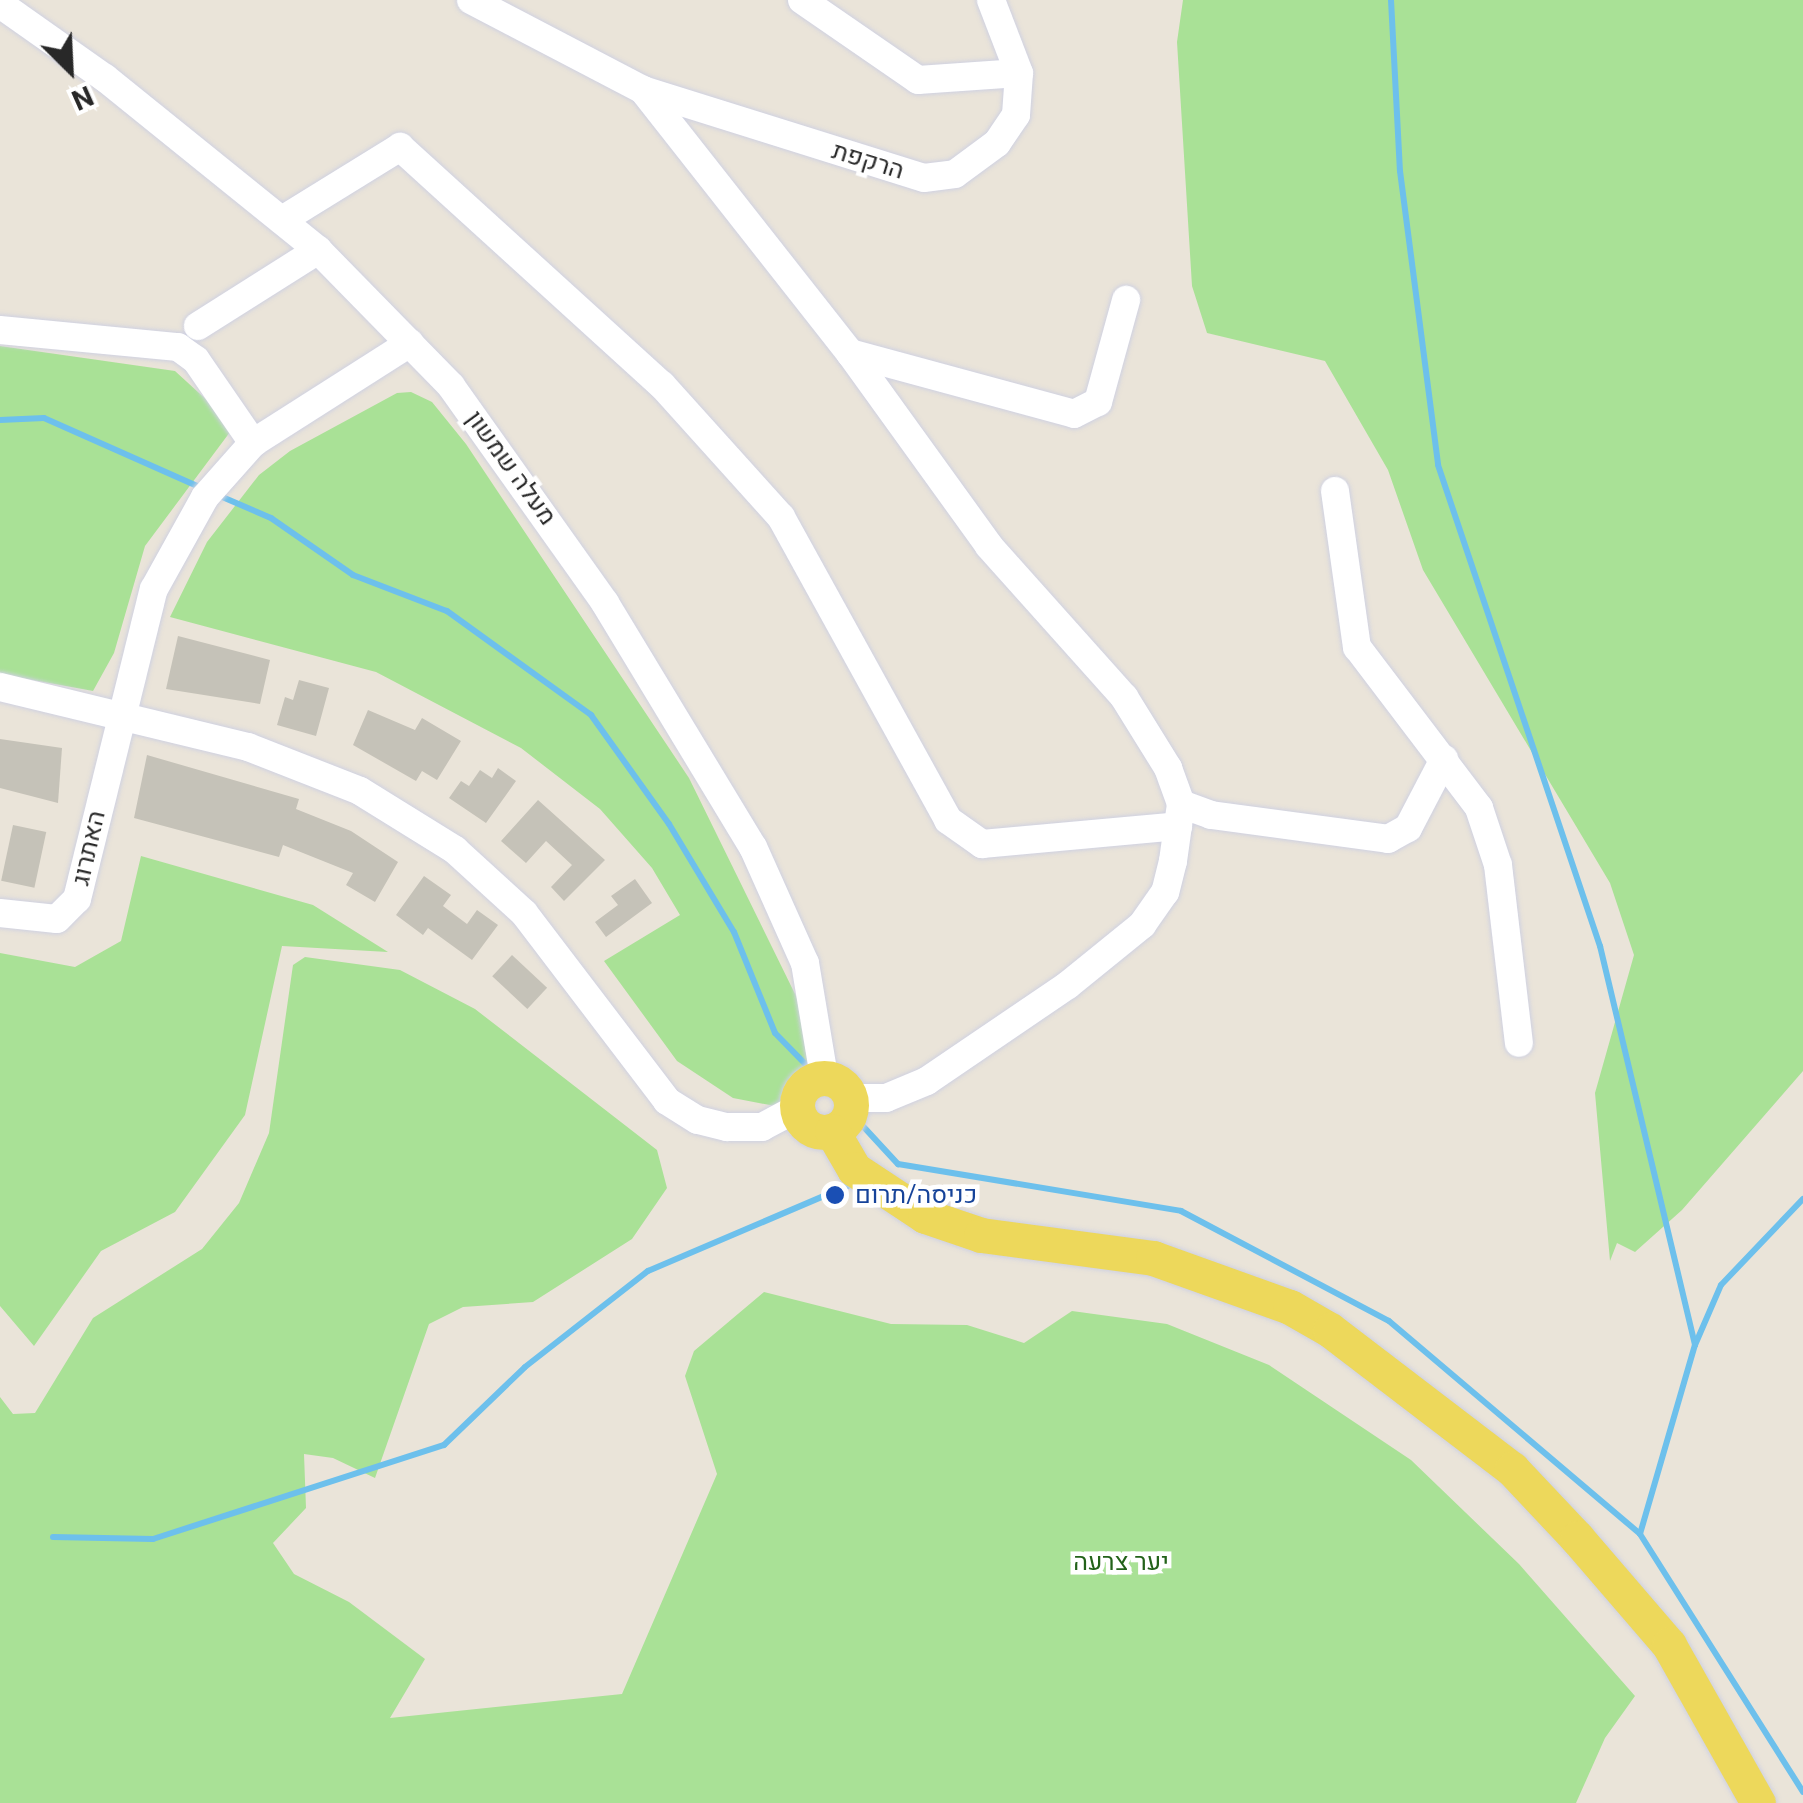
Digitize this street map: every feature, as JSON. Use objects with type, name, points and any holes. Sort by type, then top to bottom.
[{"type":"main road","points":[[803,1087],[837,1088],[848,1118],[832,1131],[809,1128],[796,1109],[803,1087]]},
{"type":"main road","points":[[832,1131],[854,1170],[926,1216],[981,1235],[1153,1258],[1290,1307],[1330,1330],[1512,1469],[1577,1538],[1670,1646],[1758,1803]]},
{"type":"street","points":[[471,0],[643,90],[850,352],[989,546],[1124,697],[1168,768],[1180,815],[1165,892],[1120,946],[926,1081],[886,1098],[837,1088]]},
{"type":"street","points":[[802,0],[918,80],[1019,74]]},
{"type":"street","name":"הרקפת","points":[[643,90],[924,178],[955,174],[997,144],[1016,115],[1019,74],[992,0]]},
{"type":"street","name":"מעלה שמשון","points":[[0,4],[105,78],[318,250],[410,343],[488,435],[595,588],[743,830],[805,962],[837,1088]]},
{"type":"street","points":[[282,220],[400,147],[662,386],[781,517],[948,820],[982,844],[1180,815],[1211,815],[1388,839],[1408,828],[1444,759]]},
{"type":"street","points":[[198,326],[318,250]]},
{"type":"street","points":[[850,352],[1074,414],[1098,402],[1126,300]]},
{"type":"street","points":[[0,330],[178,347],[196,360],[253,443]]},
{"type":"street","points":[[120,714],[154,589],[173,547],[253,443],[410,343]]},
{"type":"street","points":[[1335,491],[1358,648],[1479,808],[1498,865],[1519,1043]]},
{"type":"street","points":[[0,688],[120,714],[307,768],[455,850],[524,913],[667,1101],[698,1120],[762,1127],[796,1109]]},
{"type":"street","name":"האתרוג","points":[[0,913],[57,919],[76,899],[120,714]]},
{"type":"green space","points":[[1183,0],[1803,0],[1803,1071],[1682,1210],[1635,1252],[1617,1243],[1610,1261],[1595,1093],[1634,955],[1610,883],[1423,570],[1388,470],[1325,361],[1207,333],[1192,286],[1177,42]]},
{"type":"green space","points":[[0,346],[175,371],[222,414],[230,432],[145,546],[114,653],[93,691],[0,674]]},
{"type":"green space","points":[[411,392],[432,402],[466,444],[689,778],[797,998],[814,1058],[780,1107],[733,1098],[677,1061],[604,961],[680,915],[652,868],[600,809],[521,748],[376,672],[170,617],[207,542],[259,475],[290,451],[397,393]]},
{"type":"green space","points":[[141,856],[313,905],[388,952],[282,946],[245,1115],[175,1212],[101,1251],[34,1346],[0,1306],[0,953],[75,967],[121,941]]},
{"type":"green space","name":"יער צרעה","points":[[305,957],[400,970],[475,1009],[657,1150],[667,1188],[632,1239],[533,1302],[463,1307],[429,1324],[375,1478],[333,1458],[304,1454],[306,1508],[273,1543],[294,1574],[349,1602],[425,1659],[390,1718],[622,1694],[717,1474],[685,1376],[694,1351],[764,1292],[891,1324],[967,1325],[1024,1343],[1072,1311],[1167,1324],[1269,1365],[1411,1460],[1519,1564],[1635,1696],[1605,1738],[1576,1803],[0,1803],[0,1397],[13,1414],[35,1413],[93,1318],[202,1249],[239,1203],[269,1133],[293,965]]},
{"type":"building","points":[[178,636],[270,660],[260,704],[166,689]]},
{"type":"building","points":[[299,680],[329,688],[316,736],[277,725],[285,697],[293,700]]},
{"type":"building","points":[[368,710],[415,730],[422,718],[461,741],[437,780],[422,771],[416,781],[353,745]]},
{"type":"building","points":[[0,739],[62,748],[58,803],[0,788]]},
{"type":"building","points":[[147,755],[299,799],[296,809],[351,831],[398,862],[375,902],[346,885],[353,873],[283,845],[279,857],[134,818]]},
{"type":"building","points":[[498,768],[516,781],[486,823],[449,798],[461,781],[469,786],[480,770],[492,778]]},
{"type":"building","points":[[538,800],[605,860],[564,901],[551,887],[572,865],[546,841],[526,863],[501,841]]},
{"type":"building","points":[[13,825],[46,832],[34,888],[1,881]]},
{"type":"building","points":[[424,876],[451,895],[443,906],[467,924],[477,910],[498,925],[472,960],[428,928],[423,935],[396,915]]},
{"type":"building","points":[[635,879],[652,903],[606,937],[595,922],[618,905],[611,896]]},
{"type":"building","points":[[512,955],[547,988],[527,1009],[492,976]]},
{"type":"waterway","points":[[1391,0],[1400,171],[1438,465],[1600,946],[1695,1345]]},
{"type":"waterway","points":[[0,420],[44,418],[204,489]]},
{"type":"waterway","points":[[220,496],[271,518],[353,575],[447,611],[591,715],[669,824],[734,932],[775,1033],[813,1072]]},
{"type":"waterway","points":[[825,1085],[898,1164],[1181,1211],[1389,1321],[1640,1534],[1803,1792]]},
{"type":"waterway","points":[[53,1537],[153,1539],[444,1445],[525,1367],[648,1271],[854,1183]]},
{"type":"waterway","points":[[1640,1534],[1695,1345],[1721,1285],[1803,1199]]},
{"type":"place","name":"כניסה/תרום","points":[[835,1195]]}]
